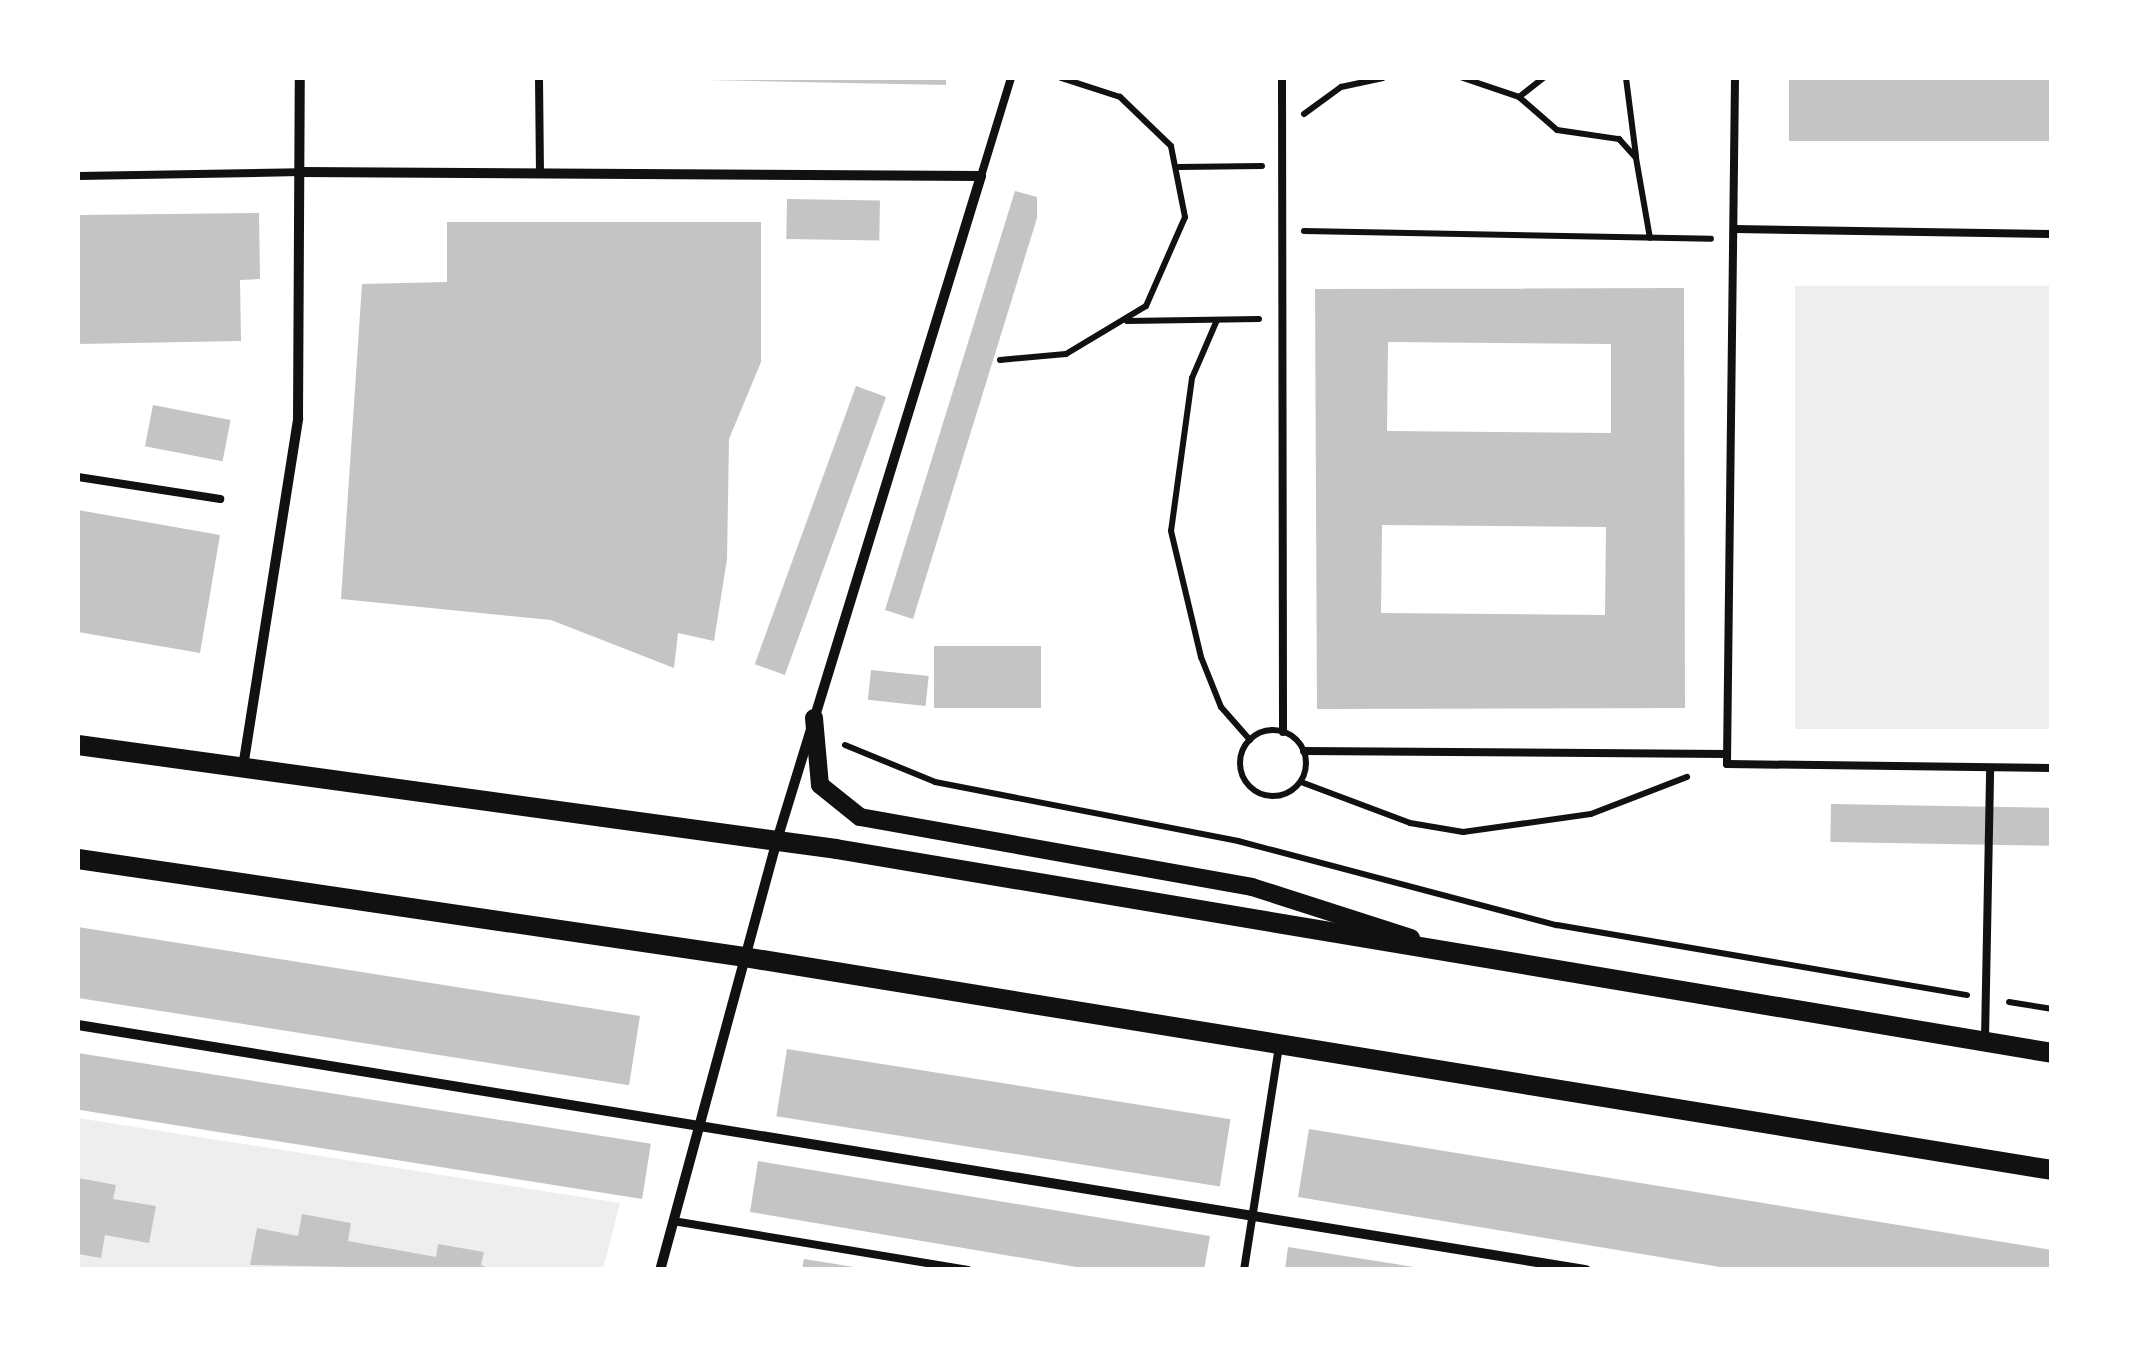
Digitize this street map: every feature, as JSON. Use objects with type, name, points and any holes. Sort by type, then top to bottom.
[{"type":"main road","points":[[78,746],[776,840],[2052,1053]]},
{"type":"main road","points":[[78,859],[744,956],[2052,1170]]},
{"type":"street","points":[[242,768],[298,418],[300,78]]},
{"type":"street","points":[[300,172],[980,176],[776,840],[660,1270]]},
{"type":"street","points":[[814,718],[820,785],[860,817],[1252,887],[1460,954]]},
{"type":"street","points":[[78,1025],[1586,1270]]},
{"type":"lane","points":[[539,78],[540,174]]},
{"type":"lane","points":[[980,176],[1011,78]]},
{"type":"lane","points":[[1282,78],[1283,732]]},
{"type":"lane","points":[[1735,78],[1727,764],[2052,768]]},
{"type":"lane","points":[[78,176],[300,172]]},
{"type":"lane","points":[[1734,229],[2052,234]]},
{"type":"lane","points":[[78,476],[220,500]]},
{"type":"lane","points":[[1304,751],[1727,754]]},
{"type":"lane","points":[[1985,1042],[1990,768]]},
{"type":"lane","points":[[1244,1270],[1280,1043]]},
{"type":"lane","points":[[673,1221],[968,1270]]},
{"type":"path","points":[[1000,360],[1066,354],[1146,306],[1185,216],[1179,167],[1171,146],[1120,97],[1061,78]]},
{"type":"path","points":[[1090,88],[1092,78]]},
{"type":"path","points":[[1282,129],[1341,87],[1382,78]]},
{"type":"path","points":[[1463,78],[1520,97],[1557,130],[1619,140],[1636,158]]},
{"type":"path","points":[[1520,97],[1543,78]]},
{"type":"path","points":[[1626,78],[1650,238]]},
{"type":"path","points":[[1179,167],[1282,165]]},
{"type":"path","points":[[1282,231],[1733,239]]},
{"type":"path","points":[[1125,322],[1282,319]]},
{"type":"path","points":[[1217,320],[1192,378],[1171,531],[1201,658],[1222,707],[1250,740]]},
{"type":"path","points":[[814,718],[856,754],[935,782],[1238,841],[1557,926],[2052,1009]]},
{"type":"path","points":[[1283,732],[1304,751],[1301,782],[1284,795],[1252,789],[1240,760],[1250,740],[1283,732]]},
{"type":"path","points":[[1301,782],[1410,823],[1498,830],[1656,794],[1727,754]]},
{"type":"shaded area","points":[[1795,286],[2051,286],[2051,729],[1795,729]]},
{"type":"shaded area","points":[[78,1118],[620,1203],[603,1269],[78,1269]]},
{"type":"building","points":[[613,78],[946,78],[946,85]]},
{"type":"building","points":[[1789,78],[2052,78],[2052,141],[1789,141]]},
{"type":"building","points":[[1015,191],[1037,197],[1037,218],[913,619],[885,610]]},
{"type":"building","points":[[787,199],[880,201],[879,241],[786,239]]},
{"type":"building","points":[[259,213],[260,279],[240,280],[241,341],[78,344],[78,215]]},
{"type":"building","points":[[447,222],[761,222],[761,362],[729,439],[727,559],[714,641],[678,633],[674,668],[551,620],[341,599],[362,284],[447,282]]},
{"type":"building","points":[[1684,288],[1685,708],[1317,709],[1315,289]],"holes":[[[1388,342],[1611,344],[1611,433],[1387,431]],[[1382,525],[1606,527],[1605,615],[1381,613]]]},
{"type":"building","points":[[856,386],[886,397],[785,675],[755,664]]},
{"type":"building","points":[[153,405],[231,420],[223,461],[145,446]]},
{"type":"building","points":[[78,510],[220,535],[200,653],[78,632]]},
{"type":"building","points":[[934,646],[1041,646],[1041,708],[934,708]]},
{"type":"building","points":[[871,670],[929,676],[926,706],[868,700]]},
{"type":"building","points":[[1831,804],[2052,808],[2051,846],[1830,842]]},
{"type":"building","points":[[78,927],[640,1016],[629,1085],[78,998]]},
{"type":"building","points":[[787,1049],[1230,1119],[1220,1186],[776,1116]]},
{"type":"building","points":[[78,1053],[651,1144],[642,1199],[78,1110]]},
{"type":"building","points":[[1309,1129],[2052,1250],[2052,1270],[1738,1270],[1298,1197]]},
{"type":"building","points":[[758,1161],[1210,1236],[1204,1270],[1094,1270],[750,1212]]},
{"type":"building","points":[[78,1178],[116,1185],[113,1199],[156,1206],[149,1243],[105,1235],[101,1258],[78,1254]]},
{"type":"building","points":[[302,1214],[351,1223],[348,1241],[436,1257],[438,1244],[484,1252],[481,1265],[493,1270],[250,1265],[257,1228],[298,1236]]},
{"type":"building","points":[[1288,1247],[1414,1267],[1414,1270],[1285,1270]]},
{"type":"building","points":[[804,1259],[854,1267],[854,1270],[802,1270]]}]
